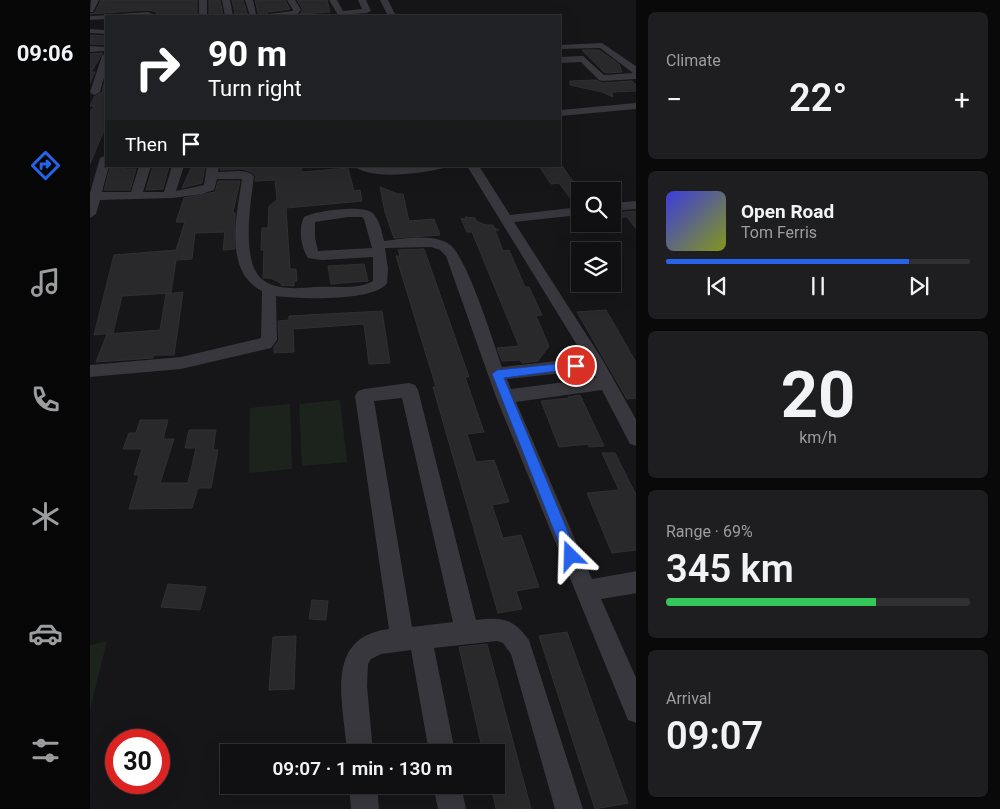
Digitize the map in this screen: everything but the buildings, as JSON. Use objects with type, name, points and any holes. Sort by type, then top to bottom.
[{"type":"street","points":[[90,10],[95,0]]},
{"type":"street","points":[[203,0],[203,15]]},
{"type":"street","points":[[226,0],[229,15]]},
{"type":"street","points":[[249,0],[253,15]]},
{"type":"street","points":[[275,15],[297,10],[291,0]]},
{"type":"street","points":[[333,0],[341,13],[367,12],[362,0]]},
{"type":"street","points":[[384,0],[392,15]]},
{"type":"street","points":[[132,15],[149,12]]},
{"type":"street","points":[[90,18],[105,17]]},
{"type":"street","points":[[90,31],[105,32]]},
{"type":"street","points":[[561,47],[602,45],[636,74]]},
{"type":"street","points":[[90,50],[105,48]]},
{"type":"street","points":[[93,95],[105,59]]},
{"type":"street","points":[[561,60],[583,59],[602,78],[636,74]]},
{"type":"street","points":[[93,95],[105,91]]},
{"type":"street","points":[[561,113],[636,106]]},
{"type":"street","points":[[90,162],[105,159]]},
{"type":"street","points":[[90,214],[105,162]]},
{"type":"street","points":[[136,196],[145,167]]},
{"type":"street","points":[[169,194],[178,167]]},
{"type":"street","points":[[364,167],[383,172],[421,167]]},
{"type":"street","points":[[473,167],[596,363],[636,438]]},
{"type":"street","points":[[95,196],[136,196],[206,190],[210,187],[213,171],[248,176],[244,214],[243,254],[247,271],[269,290],[303,293],[365,290],[380,282],[382,276],[378,248],[370,218],[365,214],[314,217],[309,220],[308,224],[310,250],[314,254],[322,256],[378,248],[431,243],[446,248],[461,274],[505,397],[636,712]]},
{"type":"street","points":[[621,206],[636,205]]},
{"type":"street","points":[[507,219],[571,212]]},
{"type":"street","points":[[90,371],[181,363],[265,344],[269,340],[270,330],[269,290]]},
{"type":"street","points":[[497,374],[596,363]]},
{"type":"street","points":[[505,397],[606,383]]},
{"type":"street","points":[[440,744],[411,638],[364,396],[409,390],[467,631]]},
{"type":"street","points":[[585,591],[636,582]]},
{"type":"street","points":[[359,744],[354,681],[355,665],[368,646],[374,643],[467,631],[497,629],[504,631],[517,641],[521,648],[570,809]]},
{"type":"street","points":[[364,794],[365,809]]},
{"type":"street","points":[[450,794],[452,809]]},
{"type":"shaded area","points":[[340,400],[347,462],[302,466],[299,404]]},
{"type":"shaded area","points":[[290,404],[292,469],[249,473],[250,408]]},
{"type":"shaded area","points":[[107,641],[90,710],[90,645]]},
{"type":"route","points":[[571,556],[497,374],[576,366]]}]
